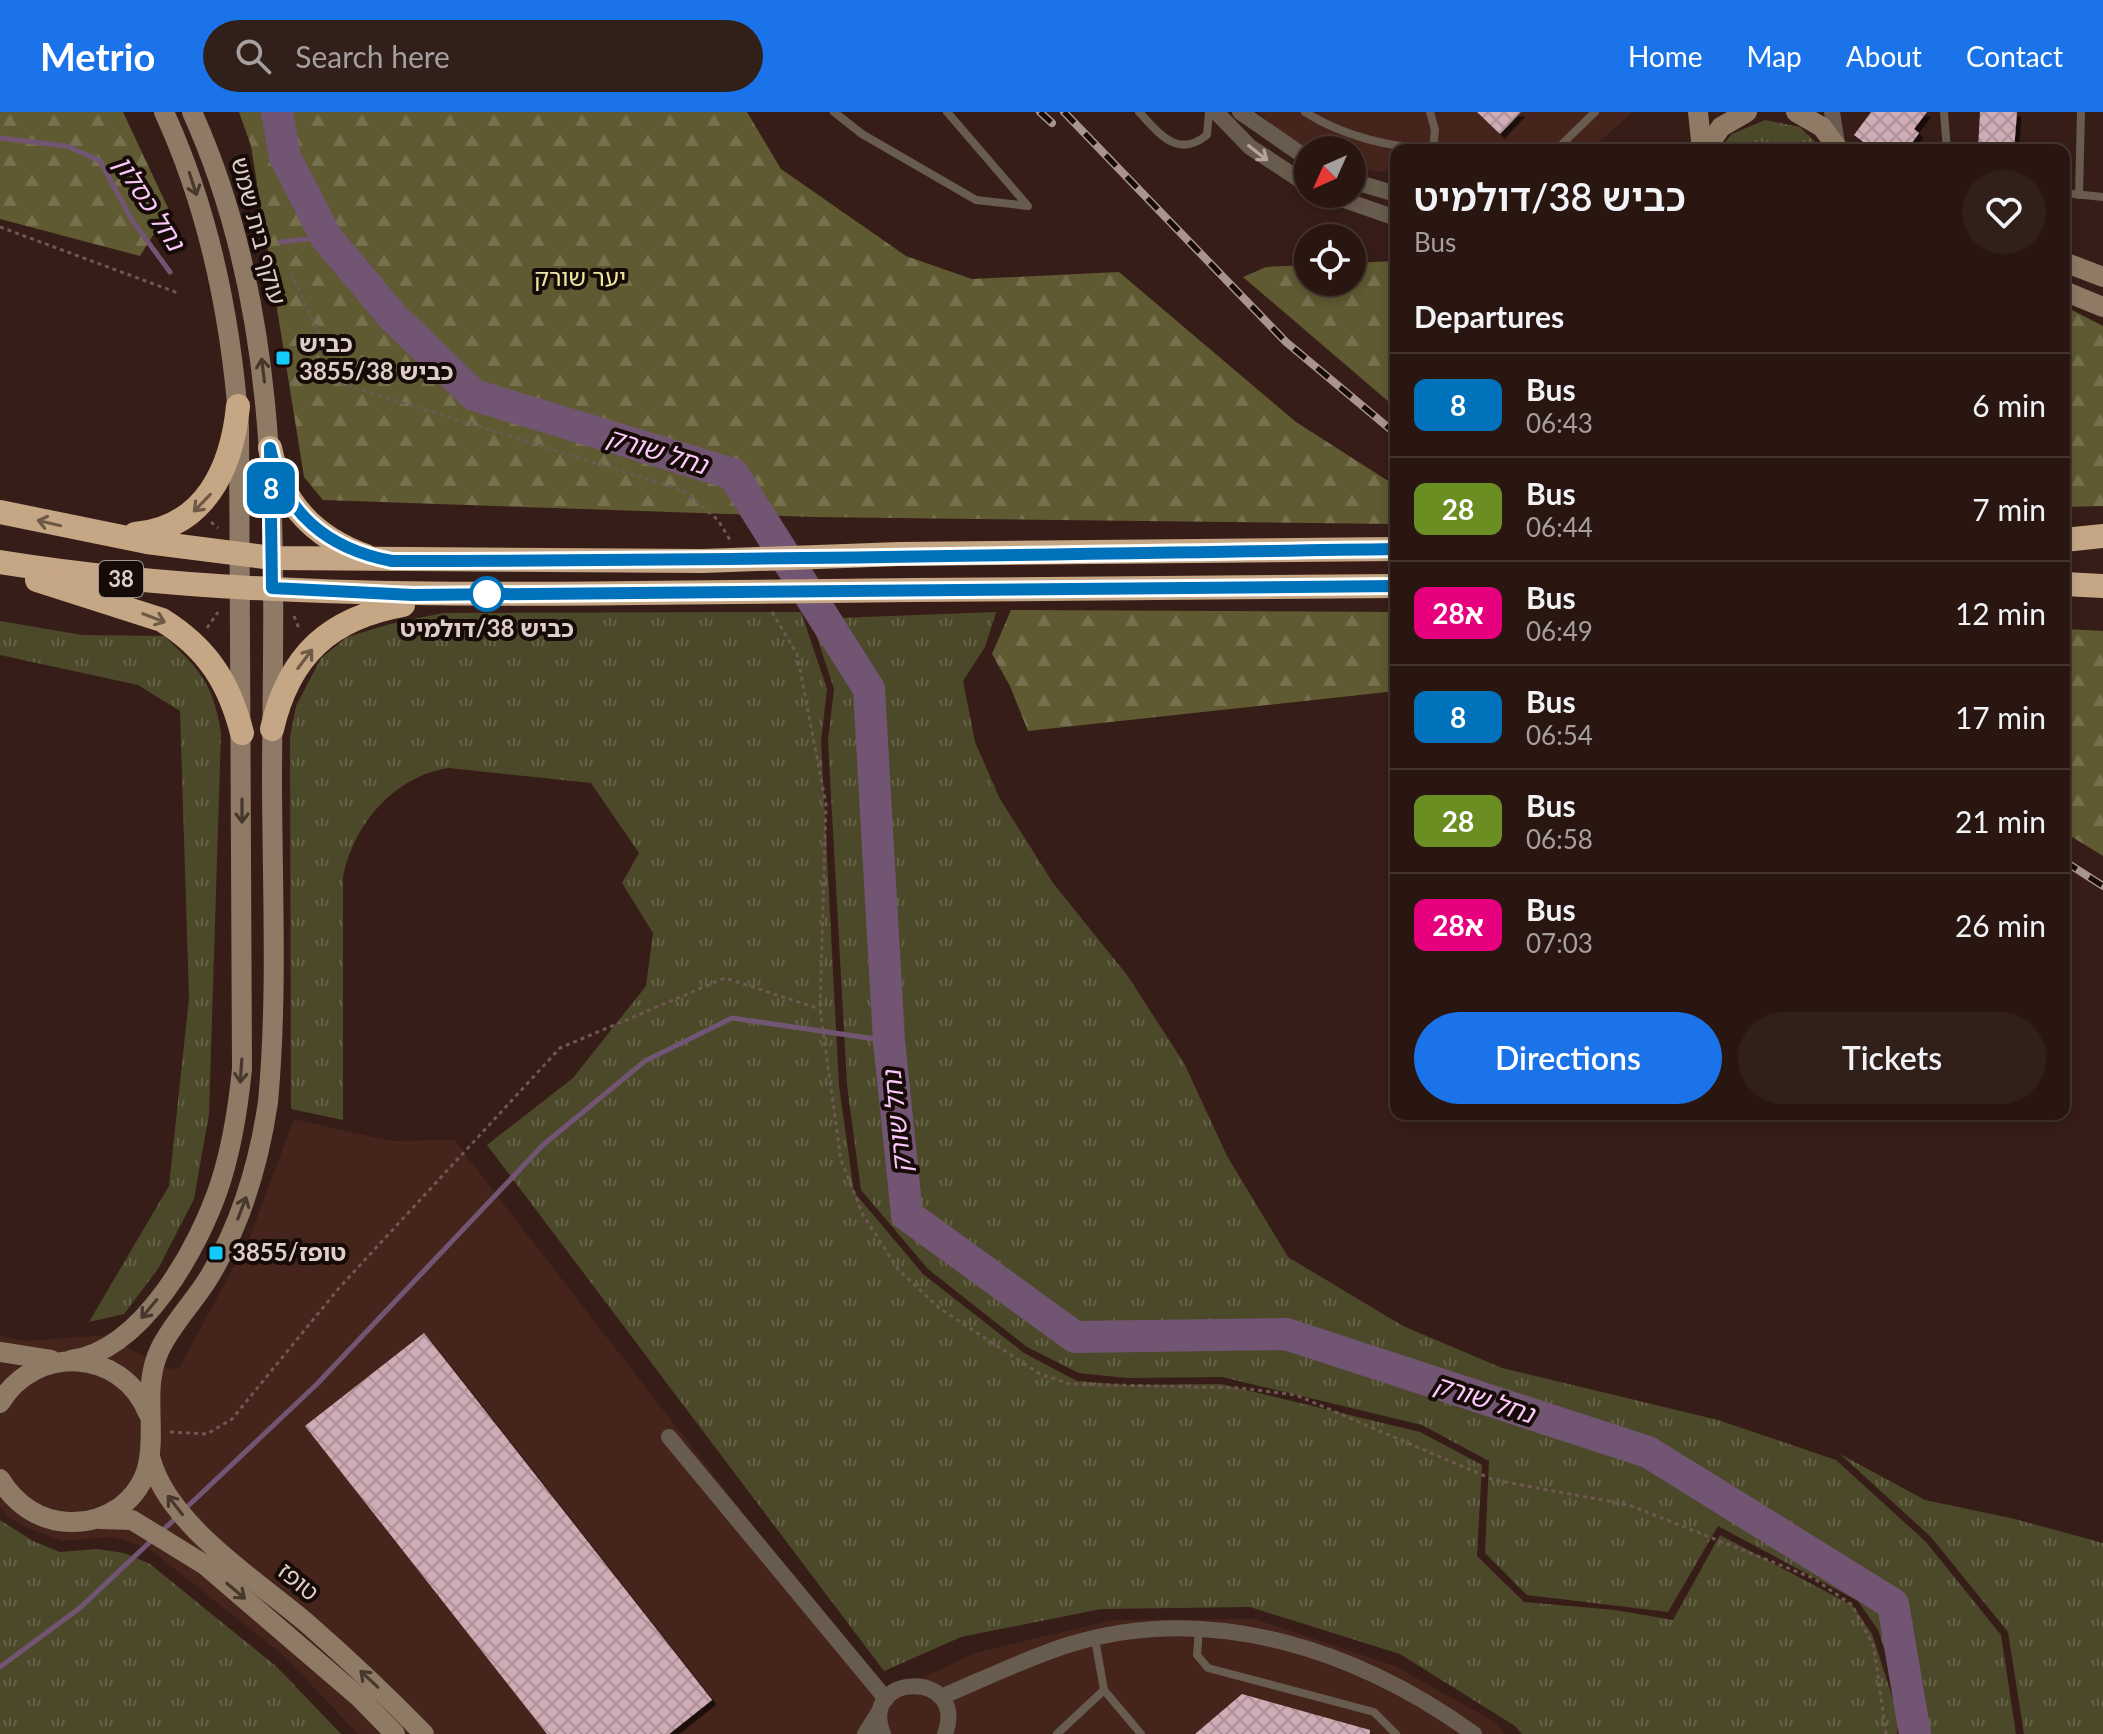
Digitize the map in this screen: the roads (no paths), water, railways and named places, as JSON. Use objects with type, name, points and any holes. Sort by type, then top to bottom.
[{"type":"highway","points":[[98,533],[130,534],[161,529],[195,510],[221,478],[230,457],[238,406]]},
{"type":"highway","points":[[270,448],[280,485],[310,525],[352,551],[392,561]]},
{"type":"highway","name":"38","points":[[0,512],[98,533],[272,558],[703,561],[900,554],[1390,549]]},
{"type":"highway","points":[[2070,541],[2103,536]]},
{"type":"highway","points":[[2070,543],[2103,546]]},
{"type":"highway","points":[[0,565],[162,620],[181,632],[218,671],[242,733]]},
{"type":"highway","name":"38","points":[[0,565],[142,581],[456,595],[1390,586]]},
{"type":"highway","points":[[272,729],[282,697],[298,667],[333,629],[362,613],[456,595]]},
{"type":"street","name":"עוקף בית שמש","points":[[0,1403],[24,1375],[65,1360],[92,1357],[110,1348],[155,1302],[193,1244],[228,1157],[239,1099],[243,1040],[242,555],[238,406],[225,311],[207,228],[164,112]]},
{"type":"street","name":"עוקף בית שמש","points":[[151,1460],[149,1392],[157,1357],[226,1246],[249,1189],[264,1132],[271,1073],[270,448],[261,354],[246,274],[223,190],[192,112]]},
{"type":"street","points":[[1216,112],[1250,147],[1294,176]]},
{"type":"street","points":[[1240,112],[1294,149]]},
{"type":"street","points":[[1698,112],[1702,144]]},
{"type":"street","points":[[1708,144],[1721,127],[1747,112]]},
{"type":"street","points":[[1796,112],[1822,127],[1835,144]]},
{"type":"street","points":[[1832,112],[1838,144]]},
{"type":"street","points":[[1366,185],[1390,192]]},
{"type":"street","points":[[1366,208],[1390,216]]},
{"type":"street","points":[[2070,264],[2103,277]]},
{"type":"street","points":[[2070,293],[2103,307]]},
{"type":"street","points":[[0,1352],[108,1369],[129,1384],[144,1405],[152,1429]]},
{"type":"street","points":[[669,1437],[884,1704],[883,1734]]},
{"type":"street","points":[[96,1519],[127,1501],[142,1482],[151,1460]]},
{"type":"street","name":"טופז","points":[[151,1460],[156,1479],[183,1516],[374,1683],[424,1734]]},
{"type":"street","name":"טופז","points":[[0,1479],[14,1498],[34,1513],[71,1523],[96,1519],[132,1520],[177,1544],[293,1639],[395,1734]]},
{"type":"street","points":[[941,1697],[1023,1662],[1095,1639],[1125,1632],[1199,1630],[1283,1640],[1340,1660],[1426,1699],[1474,1734]]},
{"type":"street","points":[[865,1734],[884,1704],[903,1686],[913,1685],[923,1686],[941,1697],[949,1716],[945,1734]]},
{"type":"lane","points":[[834,112],[862,134],[976,200],[1028,206],[947,112]]},
{"type":"lane","points":[[1139,112],[1166,140],[1181,146],[1195,144],[1207,135],[1209,112]]},
{"type":"lane","points":[[1305,112],[1350,135],[1400,144]]},
{"type":"lane","points":[[1430,112],[1435,130],[1434,144]]},
{"type":"lane","points":[[1562,144],[1595,112]]},
{"type":"lane","points":[[1944,112],[1947,144]]},
{"type":"lane","points":[[2079,195],[2081,112]]},
{"type":"lane","points":[[2070,194],[2103,197]]},
{"type":"lane","points":[[1199,1630],[1197,1655],[1208,1668],[1374,1712],[1396,1734]]},
{"type":"lane","points":[[1095,1639],[1104,1690],[1141,1734]]},
{"type":"lane","points":[[1057,1734],[1104,1690]]},
{"type":"waterway","name":"נחל שורק","points":[[277,112],[285,157],[326,237],[393,317],[474,395],[733,474],[869,689],[889,1041],[907,1215],[1075,1337],[1286,1334],[1648,1452],[1893,1604],[1915,1734]]},
{"type":"waterway","name":"נחל כסלון","points":[[0,138],[67,146],[100,161],[132,220],[170,272]]},
{"type":"waterway","name":"נחל כסלון","points":[[281,242],[326,237]]},
{"type":"waterway","points":[[186,1508],[317,1384],[543,1145],[645,1061],[732,1018],[889,1041]]},
{"type":"waterway","points":[[160,1533],[179,1515]]},
{"type":"waterway","points":[[0,1667],[81,1607],[152,1540]]},
{"type":"railway","points":[[1040,112],[1052,123]]},
{"type":"railway","points":[[1064,112],[1286,342],[1390,429]]},
{"type":"railway","points":[[2070,865],[2103,886]]},
{"type":"place","name":"כביש 3855/כביש 38","points":[[283,358]]},
{"type":"place","name":"כביש 38/דולמיט","points":[[487,594]]},
{"type":"place","name":"3855/טופז","points":[[216,1253]]},
{"type":"park label","name":"יער שורק","points":[[580,278]]}]
